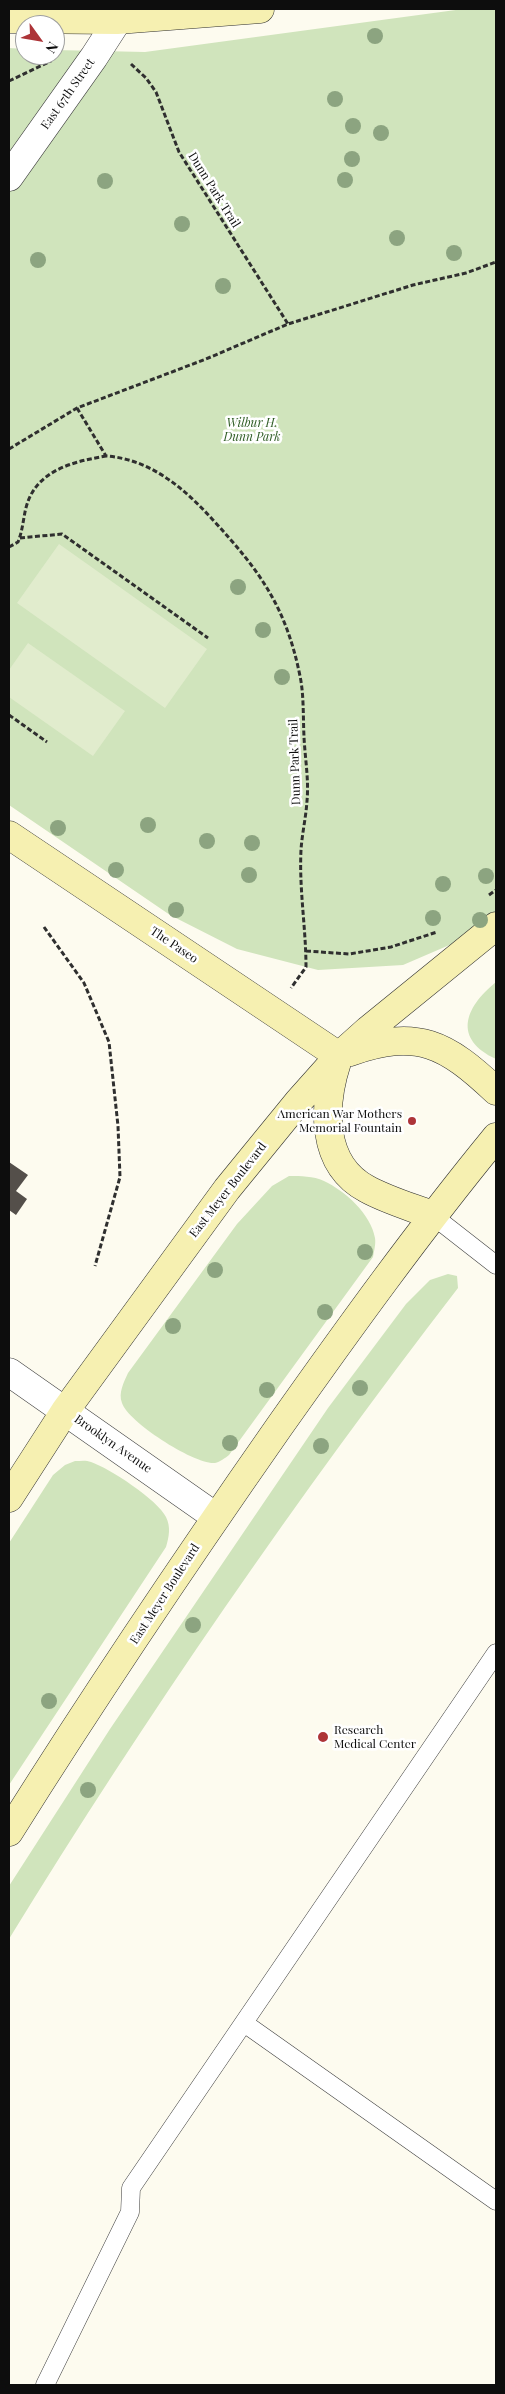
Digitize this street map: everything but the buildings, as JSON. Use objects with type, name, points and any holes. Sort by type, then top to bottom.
[{"type":"main road","points":[[9,19],[260,9]]},
{"type":"main road","name":"The Paseo","points":[[9,835],[339,1056]]},
{"type":"main road","name":"East Meyer Boulevard","points":[[9,1498],[65,1411],[227,1189],[339,1056],[496,926]]},
{"type":"main road","points":[[432,1215],[366,1189],[347,1173],[334,1152],[328,1128],[326,1107],[339,1056],[377,1042],[396,1039],[417,1041],[439,1048],[458,1059],[496,1091]]},
{"type":"main road","name":"East Meyer Boulevard","points":[[9,1832],[216,1517],[365,1306],[432,1215],[496,1137]]},
{"type":"street","name":"East 67th Street","points":[[9,177],[94,57],[121,15]]},
{"type":"street","name":"Brooklyn Avenue","points":[[9,1372],[216,1517]]},
{"type":"lane","points":[[432,1215],[496,1265]]},
{"type":"lane","points":[[45,2385],[130,2212],[131,2188],[496,1653]]},
{"type":"lane","points":[[244,2023],[496,2201]]},
{"type":"path","name":"Dunn Park Trail","points":[[131,64],[146,78],[156,92],[179,152],[288,324]]},
{"type":"path","points":[[9,81],[43,65]]},
{"type":"path","points":[[9,449],[77,408],[206,359],[288,324],[413,285],[466,273],[496,262]]},
{"type":"path","points":[[77,408],[106,456]]},
{"type":"path","name":"Dunn Park Trail","points":[[20,538],[29,498],[36,486],[48,474],[66,464],[106,456],[123,457],[142,462],[199,504],[247,558],[266,584],[286,624],[300,678],[307,800],[301,849],[300,902],[306,967],[274,1012]]},
{"type":"path","points":[[9,547],[18,542],[20,538],[62,534],[208,638]]},
{"type":"path","points":[[9,715],[47,742]]},
{"type":"path","points":[[482,901],[496,890]]},
{"type":"path","points":[[306,951],[349,954],[391,947],[437,932],[445,926]]},
{"type":"path","points":[[44,927],[84,983],[109,1042],[118,1126],[120,1176],[95,1266]]},
{"type":"green space","name":"Wilbur H. Dunn Park","points":[[463,9],[496,9],[496,913],[461,940],[403,965],[318,970],[237,949],[170,915],[9,805],[9,48],[15,48],[15,65],[65,65],[65,50],[145,52]]},
{"type":"green space","points":[[59,544],[207,649],[165,708],[17,603]]},
{"type":"green space","points":[[28,643],[125,711],[93,756],[9,697],[9,670]]},
{"type":"green space","points":[[496,982],[496,1059],[482,1051],[473,1042],[469,1033],[468,1023],[476,1002]]},
{"type":"green space","points":[[289,1176],[320,1179],[332,1185],[356,1204],[373,1229],[375,1248],[373,1257],[229,1455],[215,1463],[206,1462],[178,1450],[136,1421],[122,1403],[122,1388],[128,1373],[237,1224],[272,1186]]},
{"type":"green space","points":[[448,1274],[457,1276],[458,1288],[339,1446],[169,1689],[9,1939],[9,1886],[110,1729],[328,1408],[406,1304],[430,1280]]},
{"type":"green space","points":[[75,1461],[87,1461],[99,1465],[144,1494],[166,1517],[169,1528],[168,1540],[166,1547],[9,1785],[9,1543],[53,1475],[65,1465]]},
{"type":"place","name":"American War Mothers Memorial Fountain","points":[[412,1121]]},
{"type":"place","name":"Research Medical Center","points":[[323,1737]]}]
